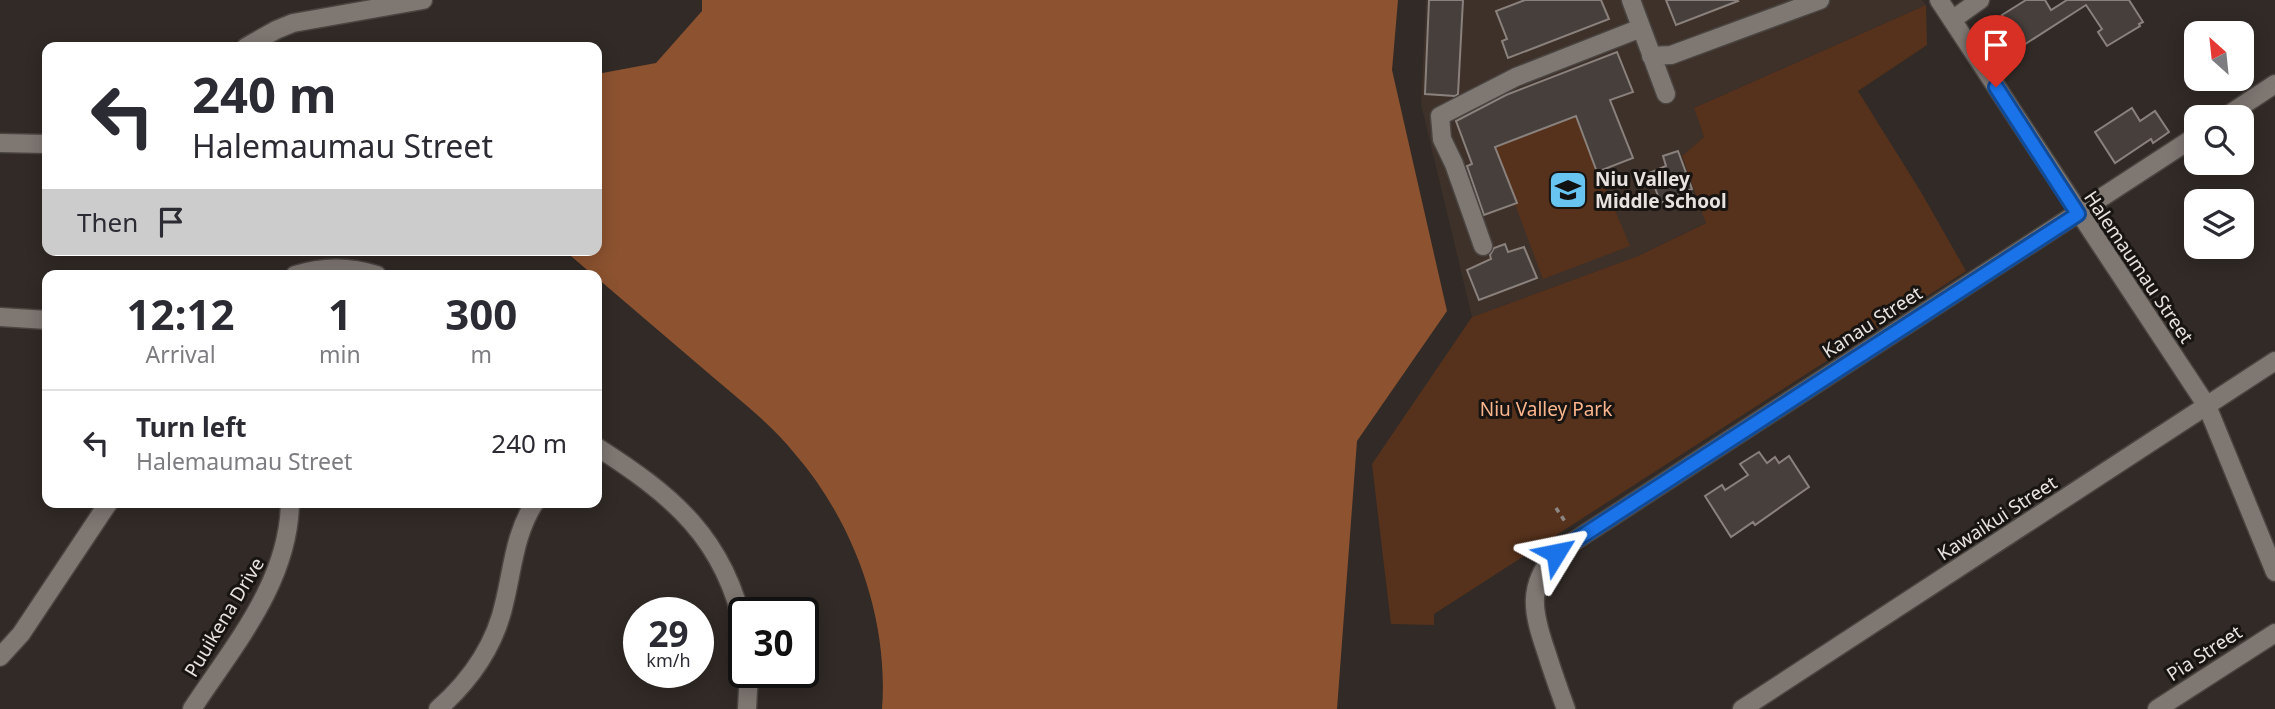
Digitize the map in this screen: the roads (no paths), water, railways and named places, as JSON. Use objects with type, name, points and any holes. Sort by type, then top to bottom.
[{"type":"street","points":[[255,42],[293,23],[423,0]]},
{"type":"street","points":[[1631,0],[1666,94]]},
{"type":"street","points":[[1651,56],[1671,55],[1820,0]]},
{"type":"street","name":"Halemaumau Street","points":[[1939,0],[2207,406],[2275,572]]},
{"type":"street","points":[[1952,20],[1980,0]]},
{"type":"street","points":[[1483,246],[1454,164],[1442,139],[1440,116],[1516,77],[1641,28]]},
{"type":"street","points":[[2243,105],[2275,84]]},
{"type":"street","points":[[0,143],[42,144]]},
{"type":"street","name":"Kanau Street","points":[[1566,709],[1536,622],[1534,606],[1536,586],[1543,568],[1556,553],[2184,144]]},
{"type":"street","points":[[320,270],[359,270]]},
{"type":"street","points":[[0,317],[42,320]]},
{"type":"street","name":"Kawaikui Street","points":[[1742,709],[2275,361]]},
{"type":"street","points":[[602,450],[661,491],[696,527],[723,570],[734,597]]},
{"type":"street","points":[[0,657],[21,634],[105,508]]},
{"type":"street","name":"Puuikena Drive","points":[[192,709],[273,582],[286,544],[289,508]]},
{"type":"street","points":[[438,709],[466,681],[495,634],[505,601],[516,544],[532,508]]},
{"type":"street","name":"Pia Street","points":[[2157,709],[2275,633]]},
{"type":"street","points":[[747,709],[748,688]]},
{"type":"place","name":"Niu Valley Middle School","points":[[1568,190]]},
{"type":"park label","name":"Niu Valley Park","points":[[1546,409]]}]
